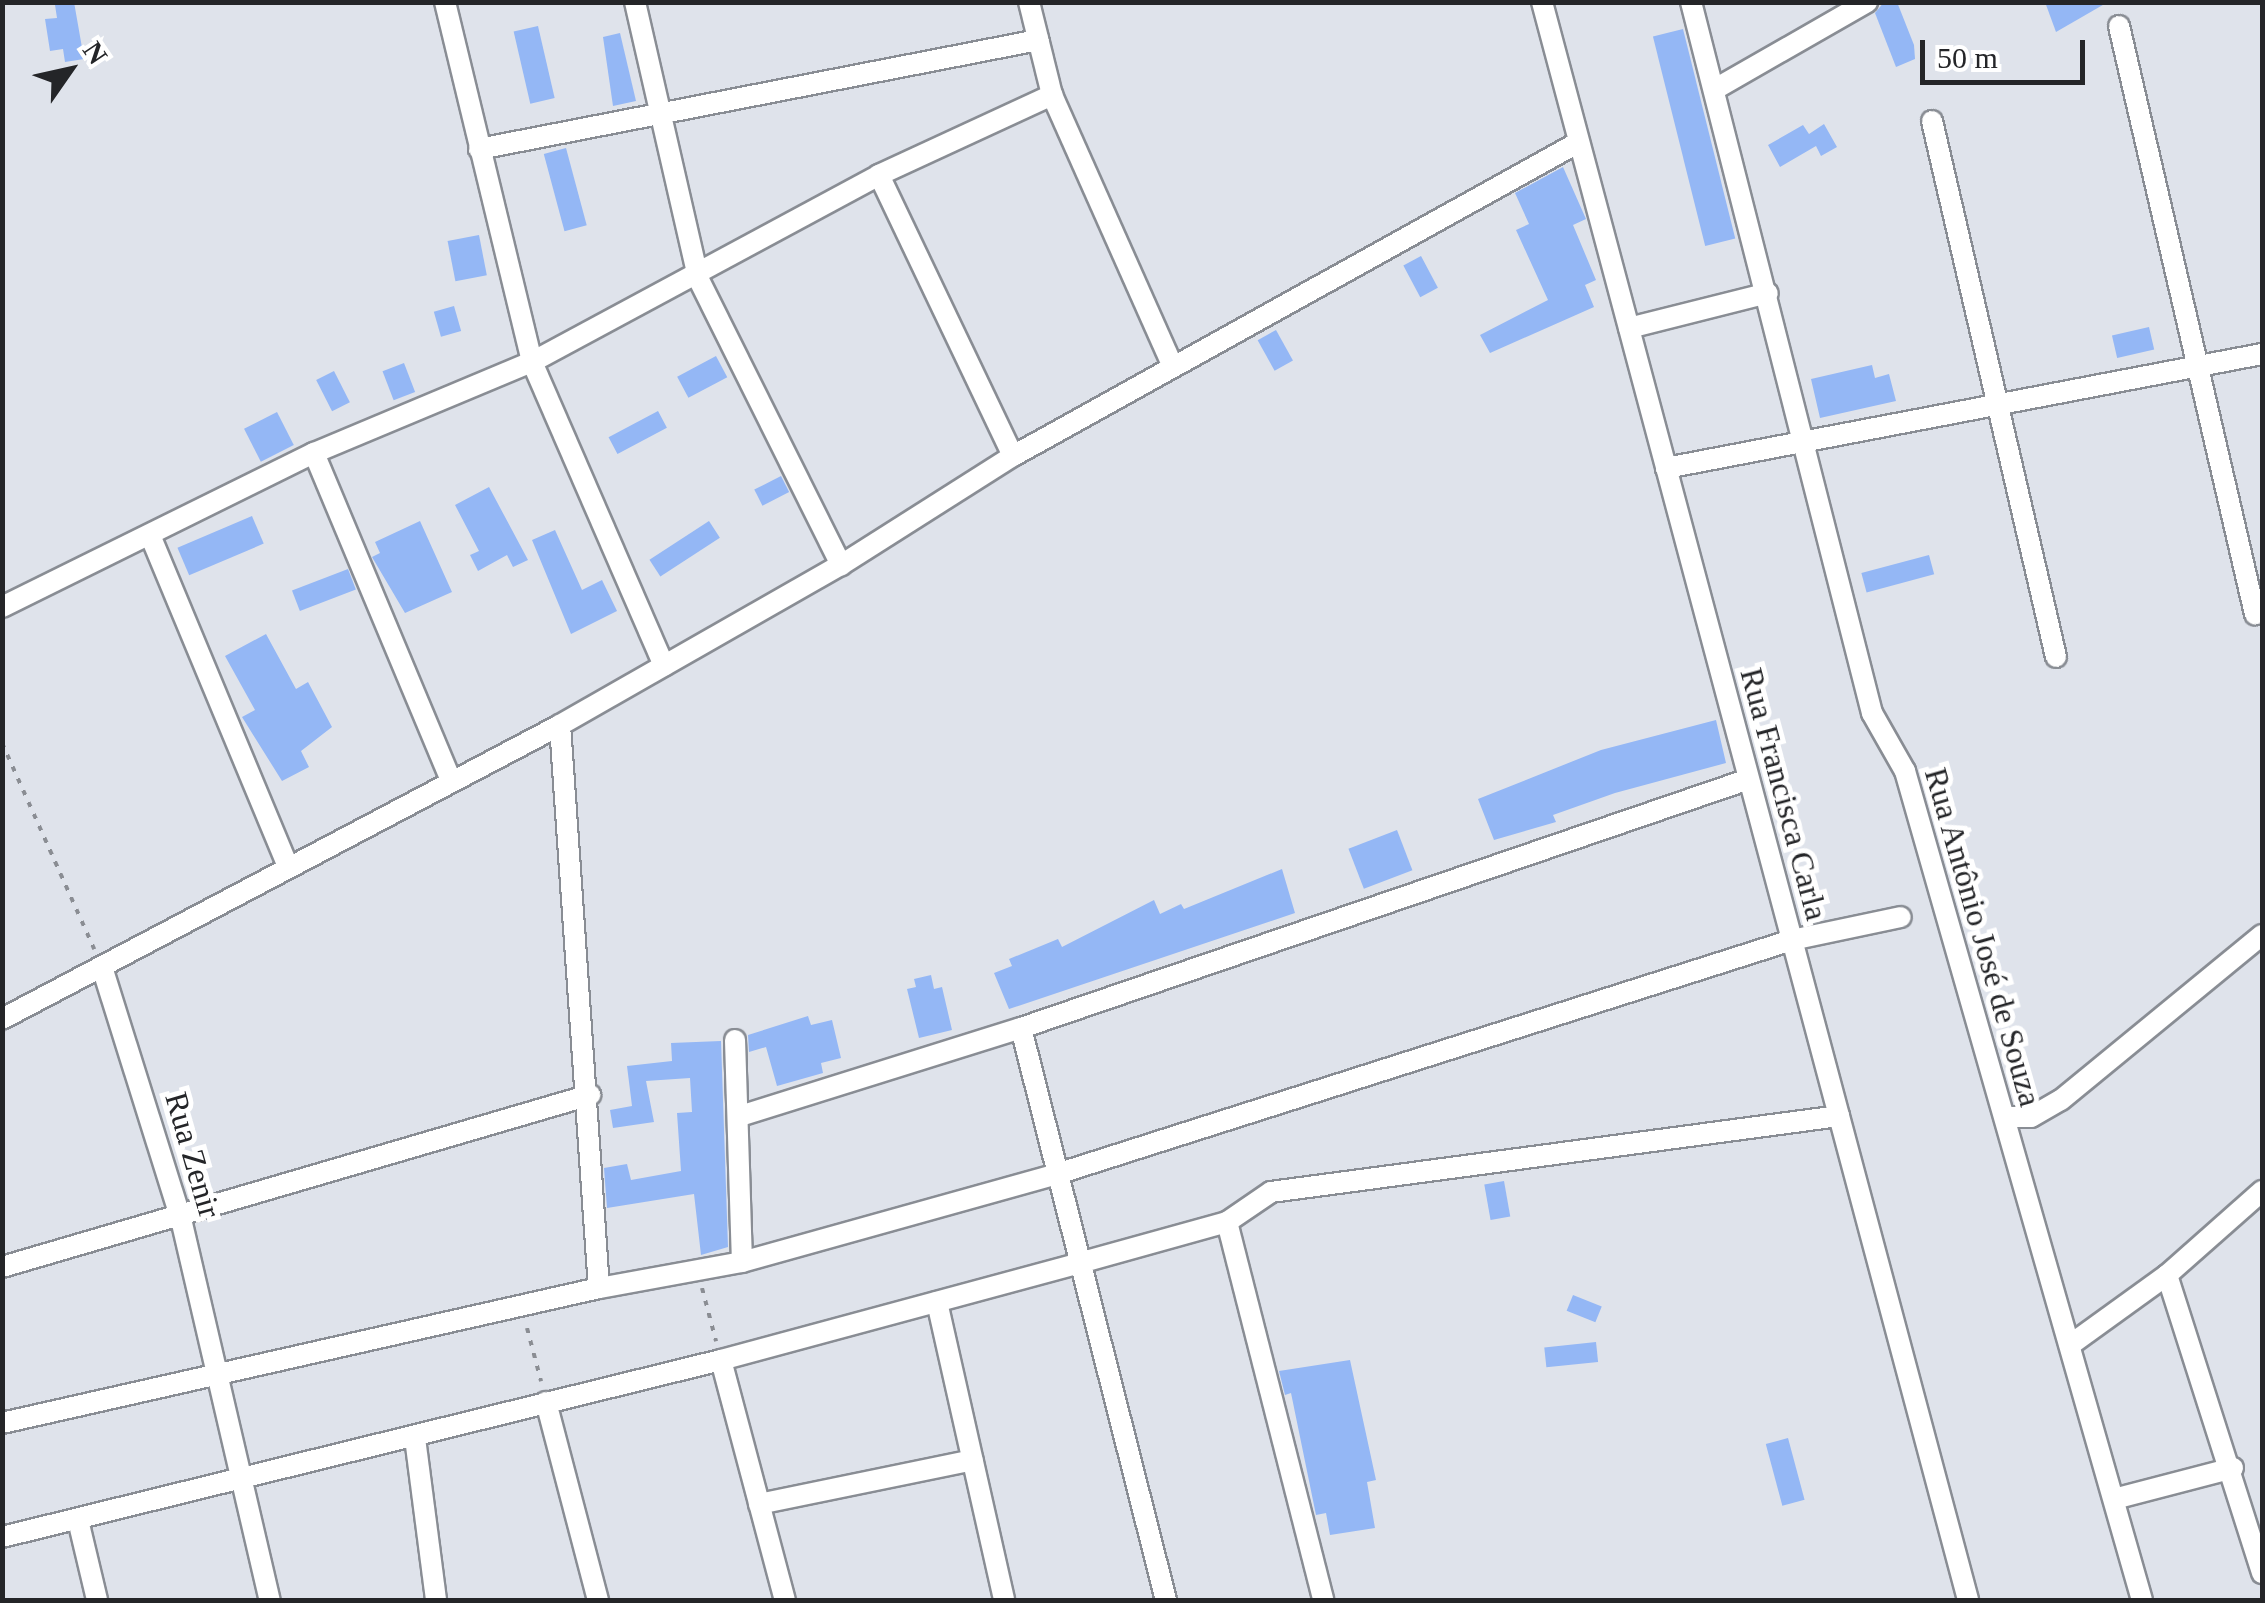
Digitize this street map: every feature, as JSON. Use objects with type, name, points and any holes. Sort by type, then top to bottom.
[{"type":"street","points":[[445,2],[532,362],[664,666]]},
{"type":"street","points":[[635,2],[698,278],[840,565]]},
{"type":"street","points":[[1029,2],[1052,95],[1172,365]]},
{"type":"street","name":"Rua Francisca Carla","points":[[1542,2],[1968,1600]]},
{"type":"street","name":"Rua Antônio José de Souza","points":[[1691,2],[1717,88],[1872,713],[1905,771],[2142,1600]]},
{"type":"street","points":[[1717,88],[1867,2]]},
{"type":"street","points":[[2118,26],[2255,614]]},
{"type":"street","points":[[479,149],[1038,40]]},
{"type":"street","points":[[2,607],[314,454],[532,362],[698,278],[878,176],[1052,95]]},
{"type":"street","points":[[1932,121],[2056,657]]},
{"type":"street","points":[[2,1019],[560,724],[840,565],[1013,456],[1172,365],[1579,142]]},
{"type":"street","points":[[878,176],[1013,456]]},
{"type":"street","points":[[1629,328],[1768,294]]},
{"type":"street","points":[[1666,468],[2262,354]]},
{"type":"street","points":[[314,454],[450,781]]},
{"type":"street","points":[[150,535],[288,866]]},
{"type":"street","points":[[560,724],[590,1095],[599,1288]]},
{"type":"street","points":[[740,1116],[1021,1028],[1750,779]]},
{"type":"street","points":[[2,1423],[219,1378],[599,1288],[698,1274],[1060,1173],[1792,940],[1900,917]]},
{"type":"street","points":[[2005,1118],[2030,1117],[2061,1100],[2262,935]]},
{"type":"street","name":"Rua Zenir","points":[[102,967],[181,1219],[238,1478],[270,1600]]},
{"type":"street","points":[[1021,1028],[1084,1262],[1166,1600]]},
{"type":"street","points":[[735,1040],[742,1262]]},
{"type":"street","points":[[2,1267],[181,1219],[590,1095]]},
{"type":"street","points":[[2,1538],[721,1360],[1084,1262],[1226,1222],[1271,1192],[1840,1116]]},
{"type":"street","points":[[2070,1346],[2167,1275],[2262,1191]]},
{"type":"street","points":[[1226,1222],[1322,1600]]},
{"type":"street","points":[[2167,1275],[2233,1468],[2262,1572]]},
{"type":"street","points":[[937,1302],[1004,1600]]},
{"type":"street","points":[[721,1360],[785,1600]]},
{"type":"street","points":[[546,1402],[598,1600]]},
{"type":"street","points":[[414,1438],[436,1600]]},
{"type":"street","points":[[760,1504],[973,1460]]},
{"type":"street","points":[[2114,1499],[2233,1468]]},
{"type":"street","points":[[78,1520],[97,1600]]},
{"type":"path","points":[[2,743],[102,967]]},
{"type":"path","points":[[698,1274],[721,1360]]},
{"type":"path","points":[[522,1308],[546,1402]]},
{"type":"building","points":[[74,2],[84,59],[65,62],[63,49],[50,51],[45,19],[57,18],[55,5]]},
{"type":"building","points":[[1884,2],[1897,2],[1914,45],[1915,59],[1896,67],[1875,13]]},
{"type":"building","points":[[2045,2],[2108,2],[2056,32]]},
{"type":"building","points":[[538,26],[555,98],[530,104],[514,32]]},
{"type":"building","points":[[1683,29],[1735,239],[1705,246],[1653,36]]},
{"type":"building","points":[[620,33],[636,101],[613,106],[603,37]]},
{"type":"building","points":[[1824,124],[1837,147],[1821,156],[1816,146],[1780,167],[1768,145],[1803,125],[1809,134]]},
{"type":"building","points":[[566,148],[587,225],[564,231],[544,154]]},
{"type":"building","points":[[1563,167],[1586,219],[1573,225],[1596,280],[1585,285],[1594,307],[1490,353],[1480,335],[1548,300],[1516,230],[1529,224],[1515,193]]},
{"type":"building","points":[[479,235],[487,275],[455,281],[448,241]]},
{"type":"building","points":[[1421,256],[1438,288],[1420,297],[1403,265]]},
{"type":"building","points":[[454,306],[461,331],[441,337],[434,312]]},
{"type":"building","points":[[2149,327],[2154,349],[2117,358],[2112,336]]},
{"type":"building","points":[[1276,330],[1293,361],[1275,371],[1258,340]]},
{"type":"building","points":[[716,356],[727,377],[688,398],[677,377]]},
{"type":"building","points":[[404,363],[415,392],[394,400],[383,371]]},
{"type":"building","points":[[1872,365],[1875,378],[1889,374],[1896,401],[1820,418],[1811,379]]},
{"type":"building","points":[[334,371],[350,402],[332,411],[316,380]]},
{"type":"building","points":[[658,411],[667,428],[617,454],[609,437]]},
{"type":"building","points":[[277,412],[294,445],[261,462],[244,429]]},
{"type":"building","points":[[781,476],[789,492],[762,506],[754,490]]},
{"type":"building","points":[[489,487],[528,560],[513,567],[507,555],[478,571],[470,555],[479,551],[455,505]]},
{"type":"building","points":[[252,516],[264,544],[189,575],[177,548]]},
{"type":"building","points":[[420,521],[452,592],[405,613],[372,557],[380,553],[375,542]]},
{"type":"building","points":[[709,521],[720,538],[660,576],[649,560]]},
{"type":"building","points":[[555,530],[582,590],[602,580],[617,611],[571,634],[532,540]]},
{"type":"building","points":[[1929,555],[1934,574],[1867,592],[1861,573]]},
{"type":"building","points":[[348,569],[356,590],[300,611],[292,591]]},
{"type":"building","points":[[266,634],[296,689],[308,682],[332,727],[301,751],[309,767],[282,781],[242,717],[255,710],[225,656]]},
{"type":"building","points":[[1716,720],[1726,763],[1615,793],[1553,815],[1556,822],[1494,840],[1478,799],[1601,750]]},
{"type":"building","points":[[1397,830],[1412,870],[1364,889],[1348,849]]},
{"type":"building","points":[[1282,869],[1295,913],[1009,1009],[994,973],[1012,966],[1009,959],[1058,939],[1062,947],[1154,900],[1160,914],[1181,904],[1184,909]]},
{"type":"building","points":[[931,975],[934,989],[942,987],[952,1030],[919,1038],[907,989],[916,987],[914,979]]},
{"type":"building","points":[[808,1016],[811,1025],[832,1020],[841,1058],[821,1063],[823,1073],[777,1086],[766,1047],[749,1052],[748,1035]]},
{"type":"building","points":[[721,1041],[728,1247],[701,1255],[694,1194],[607,1208],[604,1168],[627,1164],[631,1180],[681,1171],[677,1113],[692,1112],[690,1078],[646,1081],[654,1122],[613,1128],[610,1110],[632,1106],[627,1066],[672,1061],[671,1043]]},
{"type":"building","points":[[1504,1181],[1510,1216],[1491,1220],[1484,1184]]},
{"type":"building","points":[[1573,1295],[1602,1307],[1595,1322],[1567,1311]]},
{"type":"building","points":[[1596,1342],[1598,1362],[1546,1367],[1544,1347]]},
{"type":"building","points":[[1350,1360],[1376,1480],[1367,1482],[1375,1528],[1330,1535],[1326,1513],[1316,1515],[1291,1393],[1285,1395],[1279,1371]]},
{"type":"building","points":[[1788,1438],[1805,1500],[1782,1506],[1766,1444]]}]
